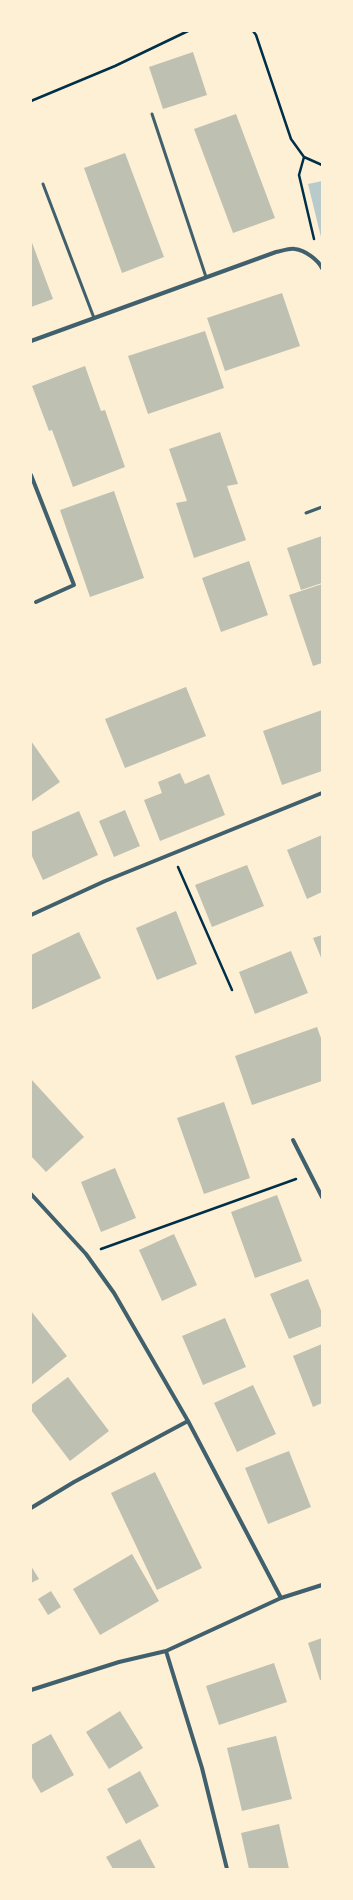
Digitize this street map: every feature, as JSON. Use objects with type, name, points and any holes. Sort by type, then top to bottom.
[{"type":"street","points":[[31,341],[276,252],[296,249],[310,255],[320,264],[322,268]]},
{"type":"street","points":[[31,475],[74,585],[36,602]]},
{"type":"street","points":[[31,915],[173,854],[322,793]]},
{"type":"street","points":[[293,1140],[322,1197]]},
{"type":"street","points":[[31,1194],[86,1254],[114,1293],[188,1421],[281,1598]]},
{"type":"street","points":[[31,1508],[74,1482],[188,1421]]},
{"type":"street","points":[[31,1690],[119,1662],[166,1651],[281,1598],[322,1585]]},
{"type":"street","points":[[166,1651],[202,1768],[227,1869]]},
{"type":"lane","points":[[152,114],[206,278]]},
{"type":"lane","points":[[43,184],[94,318]]},
{"type":"lane","points":[[306,513],[322,508]]},
{"type":"path","points":[[31,101],[115,66],[188,31]]},
{"type":"path","points":[[253,31],[256,35],[291,139],[304,157],[322,164]]},
{"type":"path","points":[[304,157],[298,175],[314,237],[310,255]]},
{"type":"path","points":[[173,854],[204,930],[232,990]]},
{"type":"path","points":[[86,1254],[311,1173]]},
{"type":"shaded area","points":[[322,181],[322,241],[308,184]]},
{"type":"building","points":[[193,52],[207,95],[163,109],[149,67]]},
{"type":"building","points":[[236,114],[275,218],[233,233],[194,129]]},
{"type":"building","points":[[125,153],[164,257],[122,273],[84,168]]},
{"type":"building","points":[[31,240],[53,299],[31,307]]},
{"type":"building","points":[[282,293],[300,346],[225,371],[207,318]]},
{"type":"building","points":[[205,331],[224,388],[148,414],[128,356]]},
{"type":"building","points":[[85,366],[101,411],[105,410],[125,467],[73,487],[52,430],[49,431],[32,386]]},
{"type":"building","points":[[220,432],[238,484],[227,486],[246,540],[194,558],[176,503],[187,501],[169,449]]},
{"type":"building","points":[[114,491],[144,578],[90,597],[60,510]]},
{"type":"building","points":[[322,536],[322,583],[301,590],[287,548]]},
{"type":"building","points":[[249,561],[268,615],[221,632],[202,578]]},
{"type":"building","points":[[322,584],[322,663],[313,666],[289,595]]},
{"type":"building","points":[[186,687],[206,736],[125,768],[105,719]]},
{"type":"building","points":[[322,710],[322,771],[282,785],[263,731]]},
{"type":"building","points":[[31,741],[60,782],[31,802]]},
{"type":"building","points":[[180,773],[185,784],[209,774],[225,815],[160,841],[144,800],[162,793],[158,782]]},
{"type":"building","points":[[125,810],[140,846],[114,857],[99,821]]},
{"type":"building","points":[[79,811],[98,855],[43,880],[31,854],[31,832]]},
{"type":"building","points":[[322,835],[322,892],[307,899],[287,850]]},
{"type":"building","points":[[247,865],[264,906],[212,927],[195,885]]},
{"type":"building","points":[[176,911],[197,964],[157,980],[136,928]]},
{"type":"building","points":[[79,932],[101,978],[31,1010],[31,955]]},
{"type":"building","points":[[322,935],[322,960],[313,938]]},
{"type":"building","points":[[291,951],[308,993],[255,1014],[239,972]]},
{"type":"building","points":[[317,1027],[322,1041],[322,1081],[252,1105],[235,1056]]},
{"type":"building","points":[[31,1079],[84,1137],[46,1172],[31,1156]]},
{"type":"building","points":[[224,1102],[250,1178],[204,1194],[177,1118]]},
{"type":"building","points":[[115,1168],[136,1218],[101,1232],[81,1182]]},
{"type":"building","points":[[277,1195],[302,1261],[255,1278],[231,1212]]},
{"type":"building","points":[[174,1234],[197,1285],[162,1301],[139,1250]]},
{"type":"building","points":[[308,1279],[322,1313],[322,1326],[289,1339],[270,1294]]},
{"type":"building","points":[[31,1311],[67,1356],[31,1385]]},
{"type":"building","points":[[225,1318],[246,1367],[203,1385],[182,1336]]},
{"type":"building","points":[[322,1344],[322,1403],[313,1407],[293,1356]]},
{"type":"building","points":[[68,1377],[109,1431],[70,1461],[31,1410],[31,1405]]},
{"type":"building","points":[[253,1385],[276,1434],[237,1452],[214,1403]]},
{"type":"building","points":[[289,1451],[311,1507],[268,1524],[245,1468]]},
{"type":"building","points":[[155,1472],[202,1568],[157,1590],[111,1493]]},
{"type":"building","points":[[132,1554],[159,1601],[100,1635],[73,1589]]},
{"type":"building","points":[[31,1566],[39,1579],[31,1583]]},
{"type":"building","points":[[51,1591],[61,1607],[48,1615],[38,1599]]},
{"type":"building","points":[[322,1638],[322,1680],[320,1680],[308,1643]]},
{"type":"building","points":[[274,1663],[287,1702],[219,1725],[206,1686]]},
{"type":"building","points":[[120,1711],[143,1748],[109,1769],[86,1732]]},
{"type":"building","points":[[51,1734],[74,1775],[41,1793],[31,1776],[31,1745]]},
{"type":"building","points":[[276,1736],[292,1799],[242,1811],[227,1748]]},
{"type":"building","points":[[140,1771],[159,1806],[126,1824],[107,1789]]},
{"type":"building","points":[[279,1824],[289,1869],[249,1869],[241,1833]]},
{"type":"building","points":[[140,1839],[156,1869],[113,1869],[106,1857]]}]
